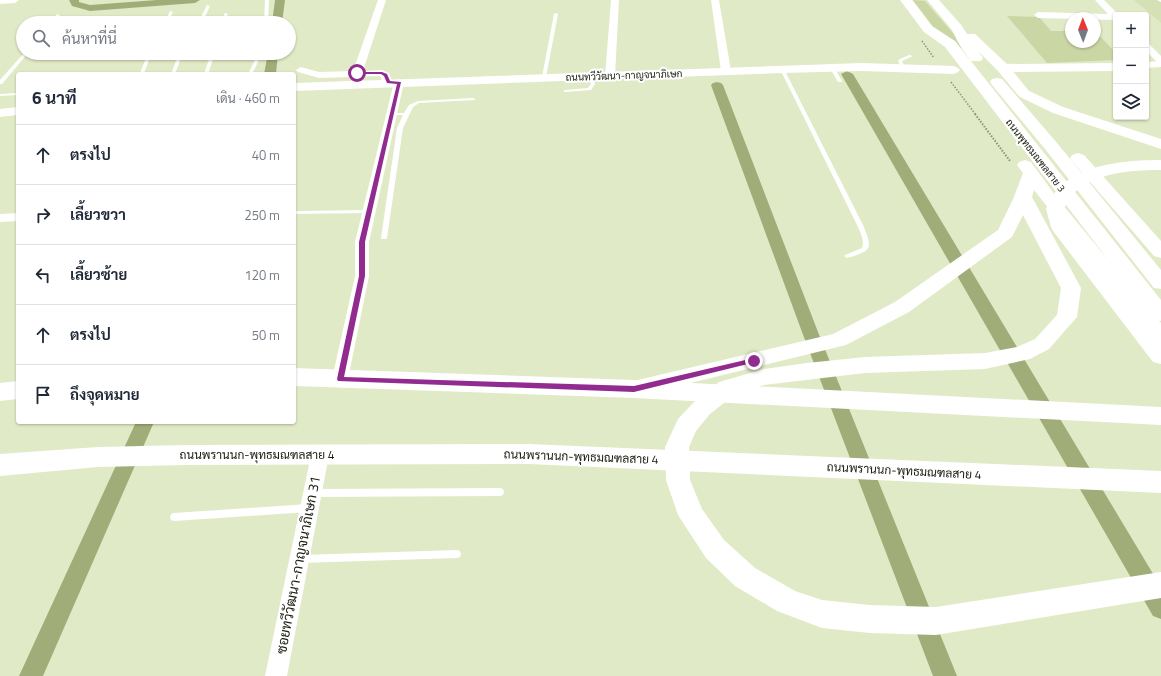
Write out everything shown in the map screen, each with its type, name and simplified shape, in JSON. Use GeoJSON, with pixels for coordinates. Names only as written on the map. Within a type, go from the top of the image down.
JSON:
{"type":"FeatureCollection","features":[{"type":"Feature","properties":{"kind":"main road","name":"ถนนพุทธมณฑลสาย 3"},"geometry":{"type":"LineString","coordinates":[[906,0],[928,29],[950,44],[1161,314]]}},
{"type":"Feature","properties":{"kind":"main road","name":"ถนนพุทธมณฑลสาย 3"},"geometry":{"type":"LineString","coordinates":[[933,0],[958,28],[965,44],[1051,146],[1161,283]]}},
{"type":"Feature","properties":{"kind":"main road"},"geometry":{"type":"LineString","coordinates":[[958,28],[976,41],[1003,68],[1084,165],[1161,252]]}},
{"type":"Feature","properties":{"kind":"main road"},"geometry":{"type":"LineString","coordinates":[[928,29],[933,45],[952,75],[1031,173],[1052,203],[1161,337]]}},
{"type":"Feature","properties":{"kind":"main road"},"geometry":{"type":"LineString","coordinates":[[1025,94],[1058,110],[1161,144]]}},
{"type":"Feature","properties":{"kind":"main road"},"geometry":{"type":"LineString","coordinates":[[1161,165],[1124,167],[1107,170],[1082,179],[1065,191],[1055,209],[1060,227],[1161,356]]}},
{"type":"Feature","properties":{"kind":"main road"},"geometry":{"type":"LineString","coordinates":[[634,389],[839,340],[902,307],[1006,233],[1023,197],[1031,173]]}},
{"type":"Feature","properties":{"kind":"main road"},"geometry":{"type":"LineString","coordinates":[[1023,197],[1072,288],[1067,317],[1042,344],[1022,354],[985,361],[865,365],[807,371],[764,378],[727,388],[702,408],[686,426],[678,447],[678,480],[691,515],[715,549],[745,577],[787,602],[822,614],[870,619],[936,621],[1161,586]]}},
{"type":"Feature","properties":{"kind":"main road"},"geometry":{"type":"LineString","coordinates":[[296,378],[634,389],[1161,416]]}},
{"type":"Feature","properties":{"kind":"main road"},"geometry":{"type":"LineString","coordinates":[[0,392],[16,390]]}},
{"type":"Feature","properties":{"kind":"main road","name":"ถนนพรานนก-พุทธมณฑลสาย 4"},"geometry":{"type":"LineString","coordinates":[[0,466],[98,457],[186,455],[529,454],[1161,482]]}},
{"type":"Feature","properties":{"kind":"street"},"geometry":{"type":"LineString","coordinates":[[0,1],[15,0]]}},
{"type":"Feature","properties":{"kind":"street"},"geometry":{"type":"LineString","coordinates":[[357,73],[382,0]]}},
{"type":"Feature","properties":{"kind":"street"},"geometry":{"type":"LineString","coordinates":[[610,76],[615,0]]}},
{"type":"Feature","properties":{"kind":"street"},"geometry":{"type":"LineString","coordinates":[[715,0],[726,71]]}},
{"type":"Feature","properties":{"kind":"street"},"geometry":{"type":"LineString","coordinates":[[1099,0],[1113,14]]}},
{"type":"Feature","properties":{"kind":"street"},"geometry":{"type":"LineString","coordinates":[[1038,15],[1113,17]]}},
{"type":"Feature","properties":{"kind":"street"},"geometry":{"type":"LineString","coordinates":[[1148,48],[1161,60]]}},
{"type":"Feature","properties":{"kind":"street"},"geometry":{"type":"LineString","coordinates":[[1149,65],[1161,64]]}},
{"type":"Feature","properties":{"kind":"street"},"geometry":{"type":"LineString","coordinates":[[1003,68],[1113,66]]}},
{"type":"Feature","properties":{"kind":"street","name":"ถนนทวีวัฒนา-กาญจนาภิเษก"},"geometry":{"type":"LineString","coordinates":[[296,87],[394,82],[832,68],[903,69],[952,75]]}},
{"type":"Feature","properties":{"kind":"street"},"geometry":{"type":"LineString","coordinates":[[301,70],[319,75],[382,73],[394,82],[392,114],[362,242],[362,276],[340,379]]}},
{"type":"Feature","properties":{"kind":"street"},"geometry":{"type":"LineString","coordinates":[[0,113],[16,111]]}},
{"type":"Feature","properties":{"kind":"street"},"geometry":{"type":"LineString","coordinates":[[0,218],[16,217]]}},
{"type":"Feature","properties":{"kind":"street","name":"ซอยทวีวัฒนา-กาญจนาภิเษก 31"},"geometry":{"type":"LineString","coordinates":[[276,676],[320,455]]}},
{"type":"Feature","properties":{"kind":"lane"},"geometry":{"type":"LineString","coordinates":[[266,16],[267,0]]}},
{"type":"Feature","properties":{"kind":"lane"},"geometry":{"type":"LineString","coordinates":[[203,16],[208,6]]}},
{"type":"Feature","properties":{"kind":"lane"},"geometry":{"type":"LineString","coordinates":[[169,16],[171,12]]}},
{"type":"Feature","properties":{"kind":"lane"},"geometry":{"type":"LineString","coordinates":[[544,77],[556,14]]}},
{"type":"Feature","properties":{"kind":"lane"},"geometry":{"type":"LineString","coordinates":[[903,69],[900,60],[911,56]]}},
{"type":"Feature","properties":{"kind":"lane"},"geometry":{"type":"LineString","coordinates":[[0,83],[20,60]]}},
{"type":"Feature","properties":{"kind":"lane"},"geometry":{"type":"LineString","coordinates":[[142,72],[147,60]]}},
{"type":"Feature","properties":{"kind":"lane"},"geometry":{"type":"LineString","coordinates":[[174,72],[178,60]]}},
{"type":"Feature","properties":{"kind":"lane"},"geometry":{"type":"LineString","coordinates":[[207,72],[211,60]]}},
{"type":"Feature","properties":{"kind":"lane"},"geometry":{"type":"LineString","coordinates":[[251,72],[256,60]]}},
{"type":"Feature","properties":{"kind":"lane"},"geometry":{"type":"LineString","coordinates":[[832,68],[840,81]]}},
{"type":"Feature","properties":{"kind":"lane"},"geometry":{"type":"LineString","coordinates":[[782,69],[850,205],[867,243],[867,248],[864,251],[847,256]]}},
{"type":"Feature","properties":{"kind":"lane"},"geometry":{"type":"LineString","coordinates":[[565,92],[589,89],[593,84],[591,76]]}},
{"type":"Feature","properties":{"kind":"lane"},"geometry":{"type":"LineString","coordinates":[[0,95],[16,94]]}},
{"type":"Feature","properties":{"kind":"lane"},"geometry":{"type":"LineString","coordinates":[[384,238],[400,128],[406,114],[412,106],[418,102],[473,99]]}},
{"type":"Feature","properties":{"kind":"lane"},"geometry":{"type":"LineString","coordinates":[[392,114],[406,114]]}},
{"type":"Feature","properties":{"kind":"lane"},"geometry":{"type":"LineString","coordinates":[[296,213],[368,212]]}},
{"type":"Feature","properties":{"kind":"lane"},"geometry":{"type":"LineString","coordinates":[[174,516],[311,501],[500,492]]}},
{"type":"Feature","properties":{"kind":"lane"},"geometry":{"type":"LineString","coordinates":[[300,559],[456,554]]}},
{"type":"Feature","properties":{"kind":"path"},"geometry":{"type":"LineString","coordinates":[[952,75],[1011,162]]}},
{"type":"Feature","properties":{"kind":"shaded area"},"geometry":{"type":"Polygon","coordinates":[[[913,0],[925,1],[959,40],[961,49],[937,32],[913,0]]]}},
{"type":"Feature","properties":{"kind":"shaded area"},"geometry":{"type":"Polygon","coordinates":[[[1134,0],[1161,0],[1161,23],[1134,0]]]}},
{"type":"Feature","properties":{"kind":"shaded area"},"geometry":{"type":"Polygon","coordinates":[[[1007,16],[1039,17],[1051,31],[1065,31],[1065,48],[1101,48],[1101,37],[1113,50],[1113,60],[1047,63],[1007,16]]]}},
{"type":"Feature","properties":{"kind":"waterway"},"geometry":{"type":"LineString","coordinates":[[74,0],[75,4],[90,8],[195,0]]}},
{"type":"Feature","properties":{"kind":"waterway"},"geometry":{"type":"LineString","coordinates":[[278,16],[280,0]]}},
{"type":"Feature","properties":{"kind":"waterway"},"geometry":{"type":"LineString","coordinates":[[270,72],[272,60]]}},
{"type":"Feature","properties":{"kind":"waterway"},"geometry":{"type":"LineString","coordinates":[[847,74],[1161,608]]}},
{"type":"Feature","properties":{"kind":"waterway"},"geometry":{"type":"LineString","coordinates":[[717,85],[810,332],[945,676]]}},
{"type":"Feature","properties":{"kind":"waterway"},"geometry":{"type":"LineString","coordinates":[[31,676],[144,424]]}},
{"type":"Feature","properties":{"kind":"route"},"geometry":{"type":"LineString","coordinates":[[357,73],[382,73],[386,75],[388,82],[399,82],[362,242],[362,276],[340,379],[634,389],[754,361]]}}]}
